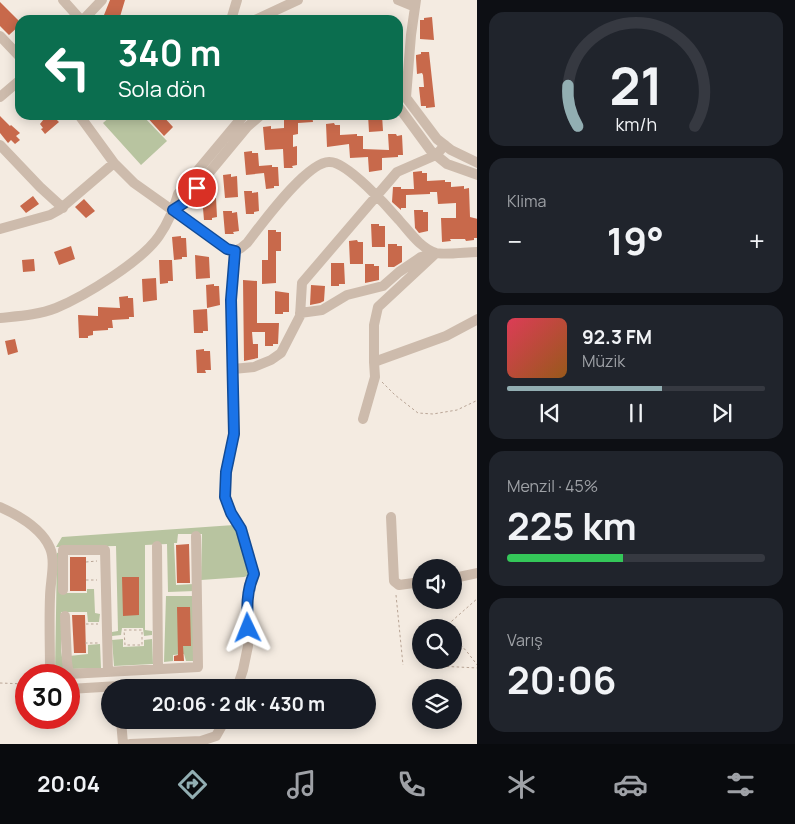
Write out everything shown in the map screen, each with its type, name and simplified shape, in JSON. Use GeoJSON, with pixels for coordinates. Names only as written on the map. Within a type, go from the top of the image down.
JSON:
{"type":"FeatureCollection","features":[{"type":"Feature","properties":{"kind":"street"},"geometry":{"type":"LineString","coordinates":[[63,0],[77,15]]}},
{"type":"Feature","properties":{"kind":"street"},"geometry":{"type":"LineString","coordinates":[[87,15],[102,0]]}},
{"type":"Feature","properties":{"kind":"street"},"geometry":{"type":"LineString","coordinates":[[232,15],[237,0]]}},
{"type":"Feature","properties":{"kind":"street"},"geometry":{"type":"LineString","coordinates":[[266,15],[298,0]]}},
{"type":"Feature","properties":{"kind":"street"},"geometry":{"type":"LineString","coordinates":[[398,0],[416,3],[411,35],[406,97]]}},
{"type":"Feature","properties":{"kind":"street"},"geometry":{"type":"LineString","coordinates":[[0,36],[15,52]]}},
{"type":"Feature","properties":{"kind":"street"},"geometry":{"type":"LineString","coordinates":[[0,97],[15,84]]}},
{"type":"Feature","properties":{"kind":"street"},"geometry":{"type":"LineString","coordinates":[[403,94],[437,139],[477,162]]}},
{"type":"Feature","properties":{"kind":"street"},"geometry":{"type":"LineString","coordinates":[[403,113],[431,151],[447,164],[477,175]]}},
{"type":"Feature","properties":{"kind":"street"},"geometry":{"type":"LineString","coordinates":[[83,120],[114,163],[134,183],[227,249],[235,251],[247,243],[293,186],[317,165],[329,161],[339,164],[377,195],[419,242],[436,253]]}},
{"type":"Feature","properties":{"kind":"street"},"geometry":{"type":"LineString","coordinates":[[232,120],[233,128]]}},
{"type":"Feature","properties":{"kind":"street"},"geometry":{"type":"LineString","coordinates":[[0,318],[32,315],[56,308],[91,290],[138,258],[159,237],[173,210],[178,194],[240,120]]}},
{"type":"Feature","properties":{"kind":"street"},"geometry":{"type":"LineString","coordinates":[[173,210],[184,203],[247,127],[255,120]]}},
{"type":"Feature","properties":{"kind":"street"},"geometry":{"type":"LineString","coordinates":[[0,145],[63,208]]}},
{"type":"Feature","properties":{"kind":"street"},"geometry":{"type":"LineString","coordinates":[[233,369],[254,367],[272,360],[281,352],[300,316],[302,283],[397,172],[436,155],[445,145]]}},
{"type":"Feature","properties":{"kind":"street"},"geometry":{"type":"LineString","coordinates":[[0,229],[50,216],[63,208],[114,163]]}},
{"type":"Feature","properties":{"kind":"street"},"geometry":{"type":"LineString","coordinates":[[235,251],[231,300],[234,434],[226,472],[225,497],[231,513],[241,529],[254,574],[249,585],[247,603],[248,646],[240,679]]}},
{"type":"Feature","properties":{"kind":"street"},"geometry":{"type":"LineString","coordinates":[[300,313],[322,310],[347,295],[383,286],[421,257],[436,253],[477,252]]}},
{"type":"Feature","properties":{"kind":"street"},"geometry":{"type":"LineString","coordinates":[[363,419],[375,380],[374,325],[378,307],[436,253]]}},
{"type":"Feature","properties":{"kind":"street"},"geometry":{"type":"LineString","coordinates":[[374,362],[446,336],[477,320]]}},
{"type":"Feature","properties":{"kind":"street"},"geometry":{"type":"LineString","coordinates":[[0,507],[15,514],[33,527],[45,539],[52,556],[50,664]]}},
{"type":"Feature","properties":{"kind":"street"},"geometry":{"type":"LineString","coordinates":[[391,517],[394,581],[399,585],[412,583]]}},
{"type":"Feature","properties":{"kind":"street"},"geometry":{"type":"LineString","coordinates":[[65,616],[66,662],[69,674],[198,667],[196,536]]}},
{"type":"Feature","properties":{"kind":"street"},"geometry":{"type":"LineString","coordinates":[[156,546],[158,669]]}},
{"type":"Feature","properties":{"kind":"street"},"geometry":{"type":"LineString","coordinates":[[63,590],[63,550],[105,550],[107,642],[116,679]]}},
{"type":"Feature","properties":{"kind":"street"},"geometry":{"type":"LineString","coordinates":[[462,576],[477,572]]}},
{"type":"Feature","properties":{"kind":"street"},"geometry":{"type":"LineString","coordinates":[[80,689],[101,688]]}},
{"type":"Feature","properties":{"kind":"street"},"geometry":{"type":"LineString","coordinates":[[122,729],[123,744]]}},
{"type":"Feature","properties":{"kind":"street"},"geometry":{"type":"LineString","coordinates":[[130,744],[201,741],[216,736],[220,729]]}},
{"type":"Feature","properties":{"kind":"path"},"geometry":{"type":"LineString","coordinates":[[375,380],[385,383],[395,395],[418,412],[433,414],[457,410],[477,400]]}},
{"type":"Feature","properties":{"kind":"path"},"geometry":{"type":"LineString","coordinates":[[86,580],[106,580]]}},
{"type":"Feature","properties":{"kind":"path"},"geometry":{"type":"LineString","coordinates":[[399,585],[396,594],[403,665]]}},
{"type":"Feature","properties":{"kind":"path"},"geometry":{"type":"LineString","coordinates":[[454,619],[477,599]]}},
{"type":"Feature","properties":{"kind":"path"},"geometry":{"type":"LineString","coordinates":[[86,624],[106,623]]}},
{"type":"Feature","properties":{"kind":"path"},"geometry":{"type":"LineString","coordinates":[[124,630],[142,630],[142,645],[124,645],[124,630]]}},
{"type":"Feature","properties":{"kind":"path"},"geometry":{"type":"LineString","coordinates":[[85,643],[107,642]]}},
{"type":"Feature","properties":{"kind":"path"},"geometry":{"type":"LineString","coordinates":[[462,646],[477,666]]}},
{"type":"Feature","properties":{"kind":"path"},"geometry":{"type":"LineString","coordinates":[[462,667],[477,667]]}},
{"type":"Feature","properties":{"kind":"path"},"geometry":{"type":"LineString","coordinates":[[0,683],[15,684]]}},
{"type":"Feature","properties":{"kind":"green space"},"geometry":{"type":"Polygon","coordinates":[[[106,120],[147,120],[167,141],[141,165],[103,123],[106,120]]]}},
{"type":"Feature","properties":{"kind":"green space"},"geometry":{"type":"Polygon","coordinates":[[[234,525],[250,575],[244,577],[201,580],[202,534],[178,534],[177,543],[174,543],[176,585],[194,584],[195,591],[168,592],[167,544],[145,545],[145,630],[152,631],[152,635],[144,636],[143,628],[122,628],[121,635],[112,636],[112,632],[118,631],[116,546],[56,547],[62,537],[234,525]]]}},
{"type":"Feature","properties":{"kind":"green space"},"geometry":{"type":"Polygon","coordinates":[[[60,552],[60,593],[87,593],[87,589],[94,589],[95,613],[100,614],[99,622],[88,622],[87,612],[61,612],[61,651],[63,664],[55,664],[57,553],[60,552]]]}},
{"type":"Feature","properties":{"kind":"green space"},"geometry":{"type":"Polygon","coordinates":[[[166,596],[195,596],[196,661],[186,661],[184,654],[173,655],[173,661],[164,662],[166,596]]]}},
{"type":"Feature","properties":{"kind":"green space"},"geometry":{"type":"Polygon","coordinates":[[[123,639],[123,647],[144,646],[144,640],[152,639],[153,664],[114,666],[112,640],[123,639]]]}},
{"type":"Feature","properties":{"kind":"green space"},"geometry":{"type":"Polygon","coordinates":[[[100,644],[101,668],[80,669],[80,664],[70,664],[69,656],[88,654],[88,645],[100,644]]]}},
{"type":"Feature","properties":{"kind":"building"},"geometry":{"type":"Polygon","coordinates":[[[110,0],[125,0],[120,15],[104,15],[110,0]]]}},
{"type":"Feature","properties":{"kind":"building"},"geometry":{"type":"Polygon","coordinates":[[[0,2],[15,17],[15,30],[9,35],[0,26],[0,2]]]}},
{"type":"Feature","properties":{"kind":"building"},"geometry":{"type":"Polygon","coordinates":[[[432,17],[434,40],[420,39],[420,20],[432,17]]]}},
{"type":"Feature","properties":{"kind":"building"},"geometry":{"type":"Polygon","coordinates":[[[421,52],[429,52],[435,107],[426,108],[426,106],[421,106],[419,87],[424,87],[423,75],[422,73],[417,74],[416,55],[421,54],[421,52]]]}},
{"type":"Feature","properties":{"kind":"building"},"geometry":{"type":"Polygon","coordinates":[[[0,116],[20,133],[16,136],[20,140],[15,144],[11,140],[8,143],[0,133],[0,116]]]}},
{"type":"Feature","properties":{"kind":"building"},"geometry":{"type":"Polygon","coordinates":[[[43,120],[57,120],[59,122],[45,134],[40,124],[43,120]]]}},
{"type":"Feature","properties":{"kind":"building"},"geometry":{"type":"Polygon","coordinates":[[[150,120],[167,120],[173,127],[164,136],[150,120]]]}},
{"type":"Feature","properties":{"kind":"building"},"geometry":{"type":"Polygon","coordinates":[[[284,120],[313,120],[313,122],[298,123],[298,134],[293,135],[293,147],[297,146],[297,165],[292,166],[293,168],[284,168],[283,149],[265,150],[263,127],[271,126],[271,129],[284,128],[284,120]]]}},
{"type":"Feature","properties":{"kind":"building"},"geometry":{"type":"Polygon","coordinates":[[[368,120],[382,120],[383,131],[369,132],[368,120]]]}},
{"type":"Feature","properties":{"kind":"building"},"geometry":{"type":"Polygon","coordinates":[[[334,123],[335,125],[340,125],[340,135],[357,134],[357,136],[363,136],[363,149],[389,150],[388,134],[402,135],[403,155],[382,158],[382,170],[369,172],[368,157],[350,158],[349,144],[327,147],[326,124],[334,123]]]}},
{"type":"Feature","properties":{"kind":"building"},"geometry":{"type":"Polygon","coordinates":[[[252,151],[252,153],[258,153],[259,166],[272,165],[272,167],[278,167],[279,186],[266,189],[264,173],[246,175],[244,152],[252,151]]]}},
{"type":"Feature","properties":{"kind":"building"},"geometry":{"type":"Polygon","coordinates":[[[422,171],[422,173],[427,173],[427,181],[445,180],[445,182],[451,182],[451,187],[464,186],[464,189],[469,188],[470,217],[477,219],[477,238],[466,241],[465,239],[450,239],[451,241],[442,242],[441,218],[456,218],[456,203],[438,204],[437,192],[406,195],[406,208],[401,208],[401,210],[392,202],[393,187],[414,189],[413,172],[422,171]]]}},
{"type":"Feature","properties":{"kind":"building"},"geometry":{"type":"Polygon","coordinates":[[[231,174],[231,177],[237,176],[238,197],[225,198],[223,175],[231,174]]]}},
{"type":"Feature","properties":{"kind":"building"},"geometry":{"type":"Polygon","coordinates":[[[244,191],[258,192],[259,211],[254,212],[254,214],[246,214],[244,191]]]}},
{"type":"Feature","properties":{"kind":"building"},"geometry":{"type":"Polygon","coordinates":[[[33,196],[39,204],[26,213],[20,206],[33,196]]]}},
{"type":"Feature","properties":{"kind":"building"},"geometry":{"type":"Polygon","coordinates":[[[202,197],[216,198],[217,217],[212,218],[212,220],[204,220],[202,197]]]}},
{"type":"Feature","properties":{"kind":"building"},"geometry":{"type":"Polygon","coordinates":[[[84,199],[95,211],[86,218],[75,207],[84,199]]]}},
{"type":"Feature","properties":{"kind":"building"},"geometry":{"type":"Polygon","coordinates":[[[414,210],[428,212],[428,231],[419,233],[415,228],[414,210]]]}},
{"type":"Feature","properties":{"kind":"building"},"geometry":{"type":"Polygon","coordinates":[[[223,211],[237,212],[239,231],[233,232],[234,234],[225,234],[223,211]]]}},
{"type":"Feature","properties":{"kind":"building"},"geometry":{"type":"Polygon","coordinates":[[[371,224],[385,226],[385,247],[372,247],[371,224]]]}},
{"type":"Feature","properties":{"kind":"building"},"geometry":{"type":"Polygon","coordinates":[[[268,230],[281,232],[281,251],[276,251],[276,283],[262,284],[262,260],[268,260],[268,230]]]}},
{"type":"Feature","properties":{"kind":"building"},"geometry":{"type":"Polygon","coordinates":[[[181,236],[181,238],[186,238],[187,257],[174,260],[172,237],[181,236]]]}},
{"type":"Feature","properties":{"kind":"building"},"geometry":{"type":"Polygon","coordinates":[[[357,240],[358,242],[363,242],[363,264],[350,264],[349,241],[357,240]]]}},
{"type":"Feature","properties":{"kind":"building"},"geometry":{"type":"Polygon","coordinates":[[[388,244],[402,246],[402,262],[394,267],[388,267],[388,244]]]}},
{"type":"Feature","properties":{"kind":"building"},"geometry":{"type":"Polygon","coordinates":[[[71,246],[75,259],[59,265],[54,252],[71,246]]]}},
{"type":"Feature","properties":{"kind":"building"},"geometry":{"type":"Polygon","coordinates":[[[195,255],[209,257],[210,278],[196,279],[195,255]]]}},
{"type":"Feature","properties":{"kind":"building"},"geometry":{"type":"Polygon","coordinates":[[[34,259],[35,271],[23,272],[22,260],[34,259]]]}},
{"type":"Feature","properties":{"kind":"building"},"geometry":{"type":"Polygon","coordinates":[[[159,260],[172,260],[173,281],[160,284],[159,260]]]}},
{"type":"Feature","properties":{"kind":"building"},"geometry":{"type":"Polygon","coordinates":[[[331,263],[344,263],[345,284],[331,286],[331,263]]]}},
{"type":"Feature","properties":{"kind":"building"},"geometry":{"type":"Polygon","coordinates":[[[365,264],[379,266],[379,280],[365,283],[365,264]]]}},
{"type":"Feature","properties":{"kind":"building"},"geometry":{"type":"Polygon","coordinates":[[[156,278],[157,300],[143,302],[142,279],[156,278]]]}},
{"type":"Feature","properties":{"kind":"building"},"geometry":{"type":"Polygon","coordinates":[[[243,280],[257,281],[257,323],[279,323],[278,344],[273,344],[273,346],[265,346],[265,332],[252,332],[253,344],[258,344],[258,358],[244,361],[243,280]]]}},
{"type":"Feature","properties":{"kind":"building"},"geometry":{"type":"Polygon","coordinates":[[[214,284],[214,286],[219,286],[220,305],[207,308],[206,285],[214,284]]]}},
{"type":"Feature","properties":{"kind":"building"},"geometry":{"type":"Polygon","coordinates":[[[311,285],[325,286],[324,301],[310,305],[311,285]]]}},
{"type":"Feature","properties":{"kind":"building"},"geometry":{"type":"Polygon","coordinates":[[[275,291],[289,293],[289,312],[275,314],[275,291]]]}},
{"type":"Feature","properties":{"kind":"building"},"geometry":{"type":"Polygon","coordinates":[[[128,296],[128,298],[133,298],[134,317],[112,320],[113,328],[93,331],[93,335],[88,336],[88,338],[79,338],[78,315],[98,316],[98,307],[120,308],[119,297],[128,296]]]}},
{"type":"Feature","properties":{"kind":"building"},"geometry":{"type":"Polygon","coordinates":[[[207,309],[208,331],[194,333],[193,310],[207,309]]]}},
{"type":"Feature","properties":{"kind":"building"},"geometry":{"type":"Polygon","coordinates":[[[15,339],[18,352],[8,355],[5,341],[15,339]]]}},
{"type":"Feature","properties":{"kind":"building"},"geometry":{"type":"Polygon","coordinates":[[[204,349],[204,351],[210,351],[211,370],[205,370],[206,373],[197,373],[196,350],[204,349]]]}},
{"type":"Feature","properties":{"kind":"building"},"geometry":{"type":"Polygon","coordinates":[[[189,544],[190,583],[177,583],[176,545],[189,544]]]}},
{"type":"Feature","properties":{"kind":"building"},"geometry":{"type":"Polygon","coordinates":[[[70,557],[86,557],[86,591],[70,591],[70,557]]]}},
{"type":"Feature","properties":{"kind":"building"},"geometry":{"type":"Polygon","coordinates":[[[122,577],[139,577],[139,615],[123,616],[122,577]]]}},
{"type":"Feature","properties":{"kind":"building"},"geometry":{"type":"Polygon","coordinates":[[[177,607],[190,607],[191,646],[183,646],[184,661],[174,661],[174,656],[178,655],[177,607]]]}},
{"type":"Feature","properties":{"kind":"building"},"geometry":{"type":"Polygon","coordinates":[[[72,615],[85,615],[86,653],[74,653],[72,615]]]}},
{"type":"Feature","properties":{"kind":"route"},"geometry":{"type":"LineString","coordinates":[[197,188],[184,203],[173,210],[227,249],[235,251],[231,300],[234,434],[226,472],[225,497],[231,513],[241,529],[254,574],[249,585],[247,603],[248,628]]}}]}
